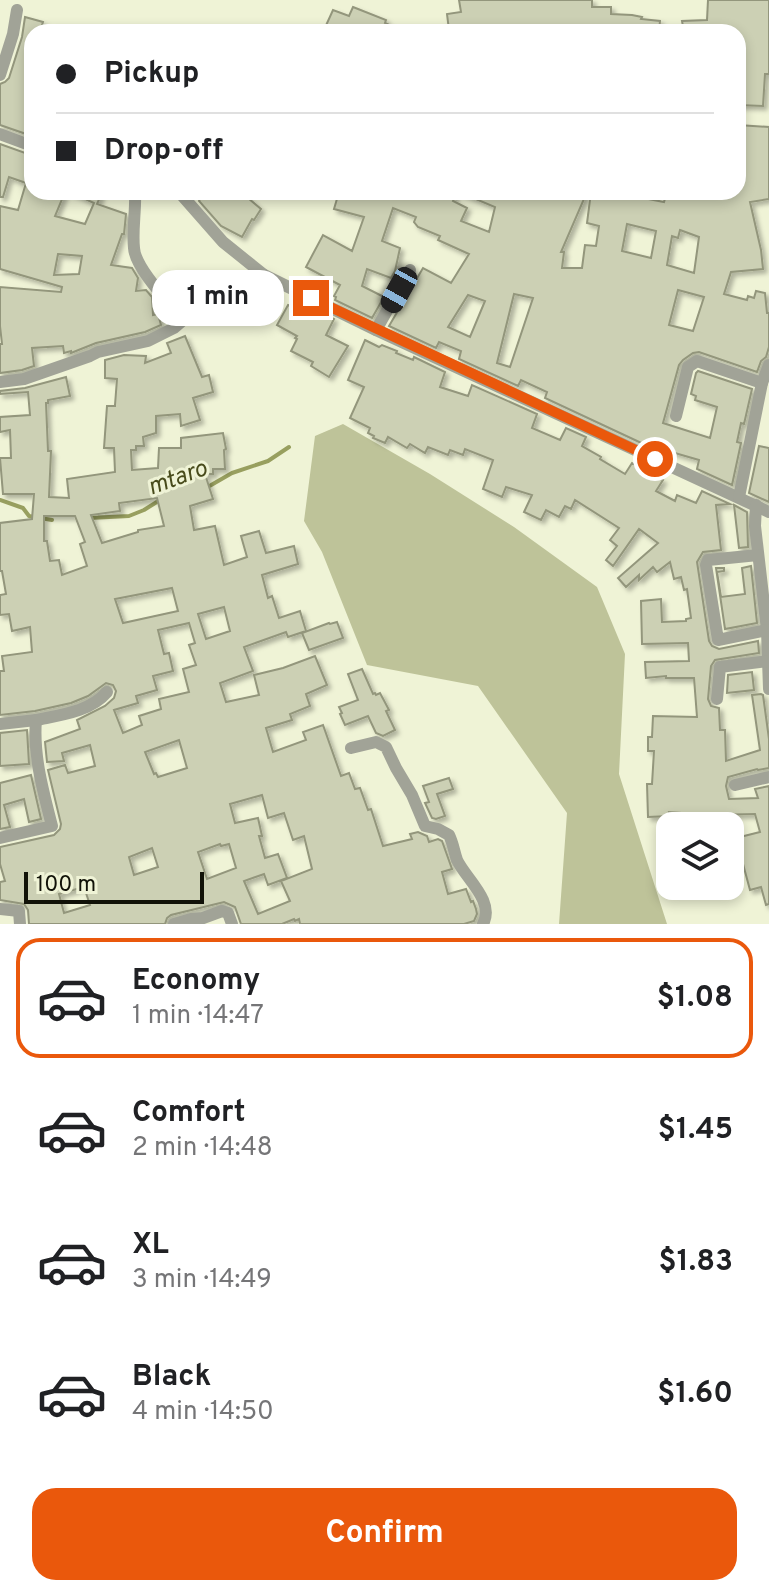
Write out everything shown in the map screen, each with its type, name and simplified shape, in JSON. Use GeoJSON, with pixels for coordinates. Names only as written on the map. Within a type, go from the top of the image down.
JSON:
{"type":"FeatureCollection","features":[{"type":"Feature","properties":{"kind":"street"},"geometry":{"type":"LineString","coordinates":[[0,75],[17,10]]}},
{"type":"Feature","properties":{"kind":"street"},"geometry":{"type":"LineString","coordinates":[[0,134],[24,143]]}},
{"type":"Feature","properties":{"kind":"street"},"geometry":{"type":"LineString","coordinates":[[135,200],[134,249],[137,263],[183,320]]}},
{"type":"Feature","properties":{"kind":"street"},"geometry":{"type":"LineString","coordinates":[[186,200],[223,242],[264,275],[769,512]]}},
{"type":"Feature","properties":{"kind":"street"},"geometry":{"type":"LineString","coordinates":[[376,330],[410,270]]}},
{"type":"Feature","properties":{"kind":"street"},"geometry":{"type":"LineString","coordinates":[[0,382],[24,379],[98,352],[148,341],[174,328],[224,285],[264,275]]}},
{"type":"Feature","properties":{"kind":"street"},"geometry":{"type":"LineString","coordinates":[[676,416],[688,367],[697,361],[762,383]]}},
{"type":"Feature","properties":{"kind":"street"},"geometry":{"type":"LineString","coordinates":[[739,497],[762,383],[769,365]]}},
{"type":"Feature","properties":{"kind":"street"},"geometry":{"type":"LineString","coordinates":[[756,505],[755,526],[767,630],[769,689]]}},
{"type":"Feature","properties":{"kind":"street"},"geometry":{"type":"LineString","coordinates":[[717,699],[720,667],[718,640],[706,565],[708,560],[758,555]]}},
{"type":"Feature","properties":{"kind":"street"},"geometry":{"type":"LineString","coordinates":[[718,640],[767,630]]}},
{"type":"Feature","properties":{"kind":"street"},"geometry":{"type":"LineString","coordinates":[[720,667],[768,661]]}},
{"type":"Feature","properties":{"kind":"street"},"geometry":{"type":"LineString","coordinates":[[0,724],[69,713],[92,705],[107,692]]}},
{"type":"Feature","properties":{"kind":"street"},"geometry":{"type":"LineString","coordinates":[[0,838],[52,826],[34,737],[36,720]]}},
{"type":"Feature","properties":{"kind":"street"},"geometry":{"type":"LineString","coordinates":[[351,748],[376,742],[386,747],[425,826],[449,835],[458,863],[482,897],[486,918],[483,924]]}},
{"type":"Feature","properties":{"kind":"street"},"geometry":{"type":"LineString","coordinates":[[735,785],[769,777]]}},
{"type":"Feature","properties":{"kind":"street"},"geometry":{"type":"LineString","coordinates":[[0,909],[19,911],[20,924]]}},
{"type":"Feature","properties":{"kind":"street"},"geometry":{"type":"LineString","coordinates":[[174,924],[222,911],[228,913],[232,924]]}},
{"type":"Feature","properties":{"kind":"green space"},"geometry":{"type":"Polygon","coordinates":[[[343,424],[514,527],[597,587],[625,654],[619,774],[656,890],[656,900],[659,900],[667,924],[559,924],[567,813],[478,686],[367,665],[322,552],[304,521],[315,436],[343,424]]]}},
{"type":"Feature","properties":{"kind":"building"},"geometry":{"type":"Polygon","coordinates":[[[459,0],[592,0],[592,7],[611,7],[611,14],[660,21],[660,24],[448,24],[447,14],[461,12],[459,0]]]}},
{"type":"Feature","properties":{"kind":"building"},"geometry":{"type":"Polygon","coordinates":[[[708,0],[769,0],[769,74],[765,74],[763,106],[746,105],[746,24],[683,24],[682,21],[707,20],[708,0]]]}},
{"type":"Feature","properties":{"kind":"building"},"geometry":{"type":"Polygon","coordinates":[[[353,7],[386,20],[387,24],[327,24],[333,10],[349,16],[353,7]]]}},
{"type":"Feature","properties":{"kind":"building"},"geometry":{"type":"Polygon","coordinates":[[[25,17],[43,22],[24,24],[24,133],[0,125],[0,84],[9,78],[25,17]]]}},
{"type":"Feature","properties":{"kind":"building"},"geometry":{"type":"Polygon","coordinates":[[[746,126],[769,127],[769,199],[750,202],[763,269],[731,272],[724,294],[747,300],[748,296],[754,298],[756,291],[765,293],[769,313],[766,357],[757,372],[699,352],[693,353],[679,365],[663,423],[710,438],[717,407],[695,400],[696,396],[691,394],[698,371],[752,389],[737,442],[741,443],[732,485],[697,469],[699,460],[668,451],[667,455],[545,398],[547,392],[521,380],[518,386],[459,359],[461,351],[439,342],[436,348],[389,326],[423,268],[451,283],[469,254],[418,227],[414,222],[416,217],[393,208],[382,241],[400,248],[395,271],[391,278],[367,269],[362,286],[384,297],[372,318],[335,300],[340,285],[306,267],[323,235],[352,251],[364,217],[334,209],[337,200],[453,200],[467,208],[461,221],[489,232],[495,207],[478,200],[584,200],[561,252],[564,252],[562,268],[582,268],[585,245],[596,246],[599,226],[587,223],[590,200],[746,200],[746,126]],[[627,224],[622,251],[651,258],[656,231],[627,224]],[[680,230],[678,238],[672,236],[667,265],[694,273],[699,237],[680,230]],[[678,290],[669,325],[693,331],[704,297],[678,290]],[[514,294],[497,363],[510,367],[533,298],[514,294]],[[468,295],[448,327],[470,337],[485,301],[468,295]]]}},
{"type":"Feature","properties":{"kind":"building"},"geometry":{"type":"Polygon","coordinates":[[[0,144],[24,153],[24,182],[9,177],[3,197],[0,197],[0,144]]]}},
{"type":"Feature","properties":{"kind":"building"},"geometry":{"type":"Polygon","coordinates":[[[24,190],[24,200],[62,200],[55,216],[85,224],[94,203],[87,200],[99,200],[97,204],[126,214],[124,234],[111,265],[132,268],[138,278],[136,291],[146,290],[152,297],[153,315],[158,314],[161,325],[71,353],[64,353],[63,346],[32,348],[34,366],[0,373],[0,287],[61,292],[62,287],[0,269],[0,206],[18,210],[24,190]],[[58,254],[54,275],[79,274],[82,256],[58,254]]]}},
{"type":"Feature","properties":{"kind":"building"},"geometry":{"type":"Polygon","coordinates":[[[250,200],[261,209],[242,237],[221,226],[199,201],[250,200]]]}},
{"type":"Feature","properties":{"kind":"building"},"geometry":{"type":"Polygon","coordinates":[[[288,305],[308,315],[311,308],[334,319],[326,335],[348,346],[329,377],[311,366],[313,362],[291,351],[297,336],[277,325],[288,305]]]}},
{"type":"Feature","properties":{"kind":"building"},"geometry":{"type":"Polygon","coordinates":[[[185,336],[202,377],[209,375],[213,392],[193,398],[200,420],[181,426],[180,414],[156,416],[156,433],[143,437],[144,446],[131,450],[132,470],[158,468],[159,448],[181,448],[181,438],[223,433],[225,469],[213,469],[213,474],[205,474],[213,499],[190,506],[194,530],[215,526],[224,565],[247,557],[241,536],[259,531],[266,553],[294,546],[298,564],[262,575],[268,598],[272,596],[279,618],[300,611],[306,631],[288,637],[286,632],[244,647],[253,671],[220,683],[226,702],[259,695],[254,675],[315,656],[327,685],[306,694],[310,706],[290,714],[292,720],[266,728],[273,752],[306,740],[303,732],[323,725],[341,776],[349,773],[355,789],[360,788],[368,810],[371,809],[383,846],[412,839],[410,834],[418,832],[427,836],[429,842],[442,841],[452,869],[442,872],[448,894],[466,889],[476,909],[474,921],[464,924],[300,924],[299,919],[294,919],[282,924],[241,924],[235,907],[224,902],[171,915],[165,924],[29,924],[28,910],[24,904],[0,900],[0,882],[5,881],[0,864],[0,847],[54,835],[60,829],[48,770],[65,765],[68,773],[95,766],[90,745],[62,753],[64,761],[47,762],[45,742],[80,729],[77,720],[105,706],[114,698],[116,691],[113,685],[106,683],[71,703],[0,715],[0,671],[4,671],[2,656],[32,652],[30,627],[12,631],[9,614],[0,615],[0,595],[6,594],[0,571],[0,523],[32,519],[34,494],[3,494],[0,458],[11,458],[10,430],[0,432],[0,417],[30,415],[28,392],[0,394],[0,391],[66,377],[70,396],[46,403],[48,451],[51,451],[49,497],[69,498],[67,479],[115,472],[114,448],[104,448],[107,406],[115,406],[117,379],[105,378],[105,360],[124,355],[146,356],[145,363],[171,353],[167,343],[185,336]],[[157,498],[119,503],[120,511],[91,515],[102,543],[138,530],[164,526],[157,498]],[[44,516],[44,541],[47,541],[50,561],[59,560],[62,575],[87,566],[80,544],[85,542],[75,516],[44,516]],[[172,588],[115,599],[123,623],[178,611],[172,588]],[[224,607],[198,614],[206,639],[230,631],[224,607]],[[189,623],[158,630],[164,654],[169,653],[173,671],[153,676],[157,690],[136,696],[138,703],[114,710],[123,733],[142,725],[139,716],[161,709],[159,699],[189,692],[183,669],[196,665],[189,645],[195,643],[189,623]],[[179,740],[145,752],[158,777],[187,768],[179,740]],[[262,795],[230,804],[235,823],[258,818],[265,858],[278,854],[287,878],[268,885],[264,874],[244,881],[258,914],[290,901],[281,881],[312,869],[304,836],[293,840],[284,813],[268,818],[262,795]],[[229,844],[198,852],[207,879],[236,868],[229,844]],[[152,848],[129,857],[134,875],[158,867],[152,848]],[[84,887],[59,894],[64,913],[90,905],[84,887]]]}},
{"type":"Feature","properties":{"kind":"building"},"geometry":{"type":"Polygon","coordinates":[[[365,340],[379,347],[382,345],[445,372],[440,387],[468,396],[472,385],[537,414],[532,428],[560,440],[566,428],[586,437],[582,446],[625,474],[632,463],[643,472],[663,480],[656,491],[675,501],[677,495],[696,503],[702,491],[730,504],[716,505],[721,550],[703,552],[697,562],[709,641],[719,649],[758,641],[759,653],[715,660],[711,666],[708,699],[711,706],[719,708],[720,730],[725,730],[726,761],[760,750],[752,695],[763,695],[769,768],[728,777],[726,786],[729,799],[758,798],[755,789],[769,786],[769,904],[766,905],[761,887],[750,890],[744,868],[744,836],[760,832],[755,814],[656,812],[656,817],[648,817],[647,784],[652,784],[654,751],[648,751],[648,737],[652,737],[653,716],[697,717],[694,678],[646,678],[645,662],[689,661],[688,643],[642,644],[641,601],[661,599],[662,622],[691,618],[687,589],[684,590],[681,577],[674,579],[670,562],[657,572],[653,567],[626,587],[618,578],[658,543],[639,529],[613,566],[606,560],[617,546],[610,540],[619,528],[575,500],[571,509],[565,506],[559,517],[546,510],[541,520],[524,512],[532,495],[506,487],[502,497],[483,489],[493,460],[465,449],[463,455],[450,450],[448,455],[428,447],[425,453],[410,444],[407,448],[388,437],[385,443],[373,438],[368,433],[370,428],[350,418],[364,387],[348,380],[365,340]]]}},
{"type":"Feature","properties":{"kind":"building"},"geometry":{"type":"Polygon","coordinates":[[[759,446],[769,448],[769,502],[749,493],[759,446]]]}},
{"type":"Feature","properties":{"kind":"building"},"geometry":{"type":"Polygon","coordinates":[[[734,505],[747,512],[748,547],[739,548],[734,505]]]}},
{"type":"Feature","properties":{"kind":"building"},"geometry":{"type":"Polygon","coordinates":[[[751,566],[757,623],[725,629],[716,568],[724,568],[724,571],[717,572],[721,597],[745,594],[742,568],[751,566]]]}},
{"type":"Feature","properties":{"kind":"building"},"geometry":{"type":"Polygon","coordinates":[[[337,622],[343,638],[309,650],[302,633],[337,622]]]}},
{"type":"Feature","properties":{"kind":"building"},"geometry":{"type":"Polygon","coordinates":[[[362,669],[373,694],[380,693],[389,710],[386,711],[395,730],[383,736],[376,733],[368,716],[345,725],[340,714],[339,707],[358,700],[348,674],[362,669]]]}},
{"type":"Feature","properties":{"kind":"building"},"geometry":{"type":"Polygon","coordinates":[[[752,672],[754,690],[727,693],[728,675],[752,672]]]}},
{"type":"Feature","properties":{"kind":"building"},"geometry":{"type":"Polygon","coordinates":[[[27,730],[29,764],[0,766],[0,733],[27,730]]]}},
{"type":"Feature","properties":{"kind":"building"},"geometry":{"type":"Polygon","coordinates":[[[31,775],[41,819],[29,822],[24,799],[4,805],[10,827],[0,829],[0,783],[31,775]]]}},
{"type":"Feature","properties":{"kind":"building"},"geometry":{"type":"Polygon","coordinates":[[[449,778],[453,789],[437,794],[445,816],[432,818],[425,803],[429,802],[423,786],[449,778]]]}},
{"type":"Feature","properties":{"kind":"waterway","name":"mtaro"},"geometry":{"type":"LineString","coordinates":[[206,488],[232,473],[268,461],[289,447]]}},
{"type":"Feature","properties":{"kind":"waterway","name":"mtaro"},"geometry":{"type":"LineString","coordinates":[[0,500],[23,508],[29,516],[52,520]]}},
{"type":"Feature","properties":{"kind":"waterway","name":"mtaro"},"geometry":{"type":"LineString","coordinates":[[89,518],[129,516],[160,500]]}},
{"type":"Feature","properties":{"kind":"route"},"geometry":{"type":"LineString","coordinates":[[311,298],[655,459]]}}]}
